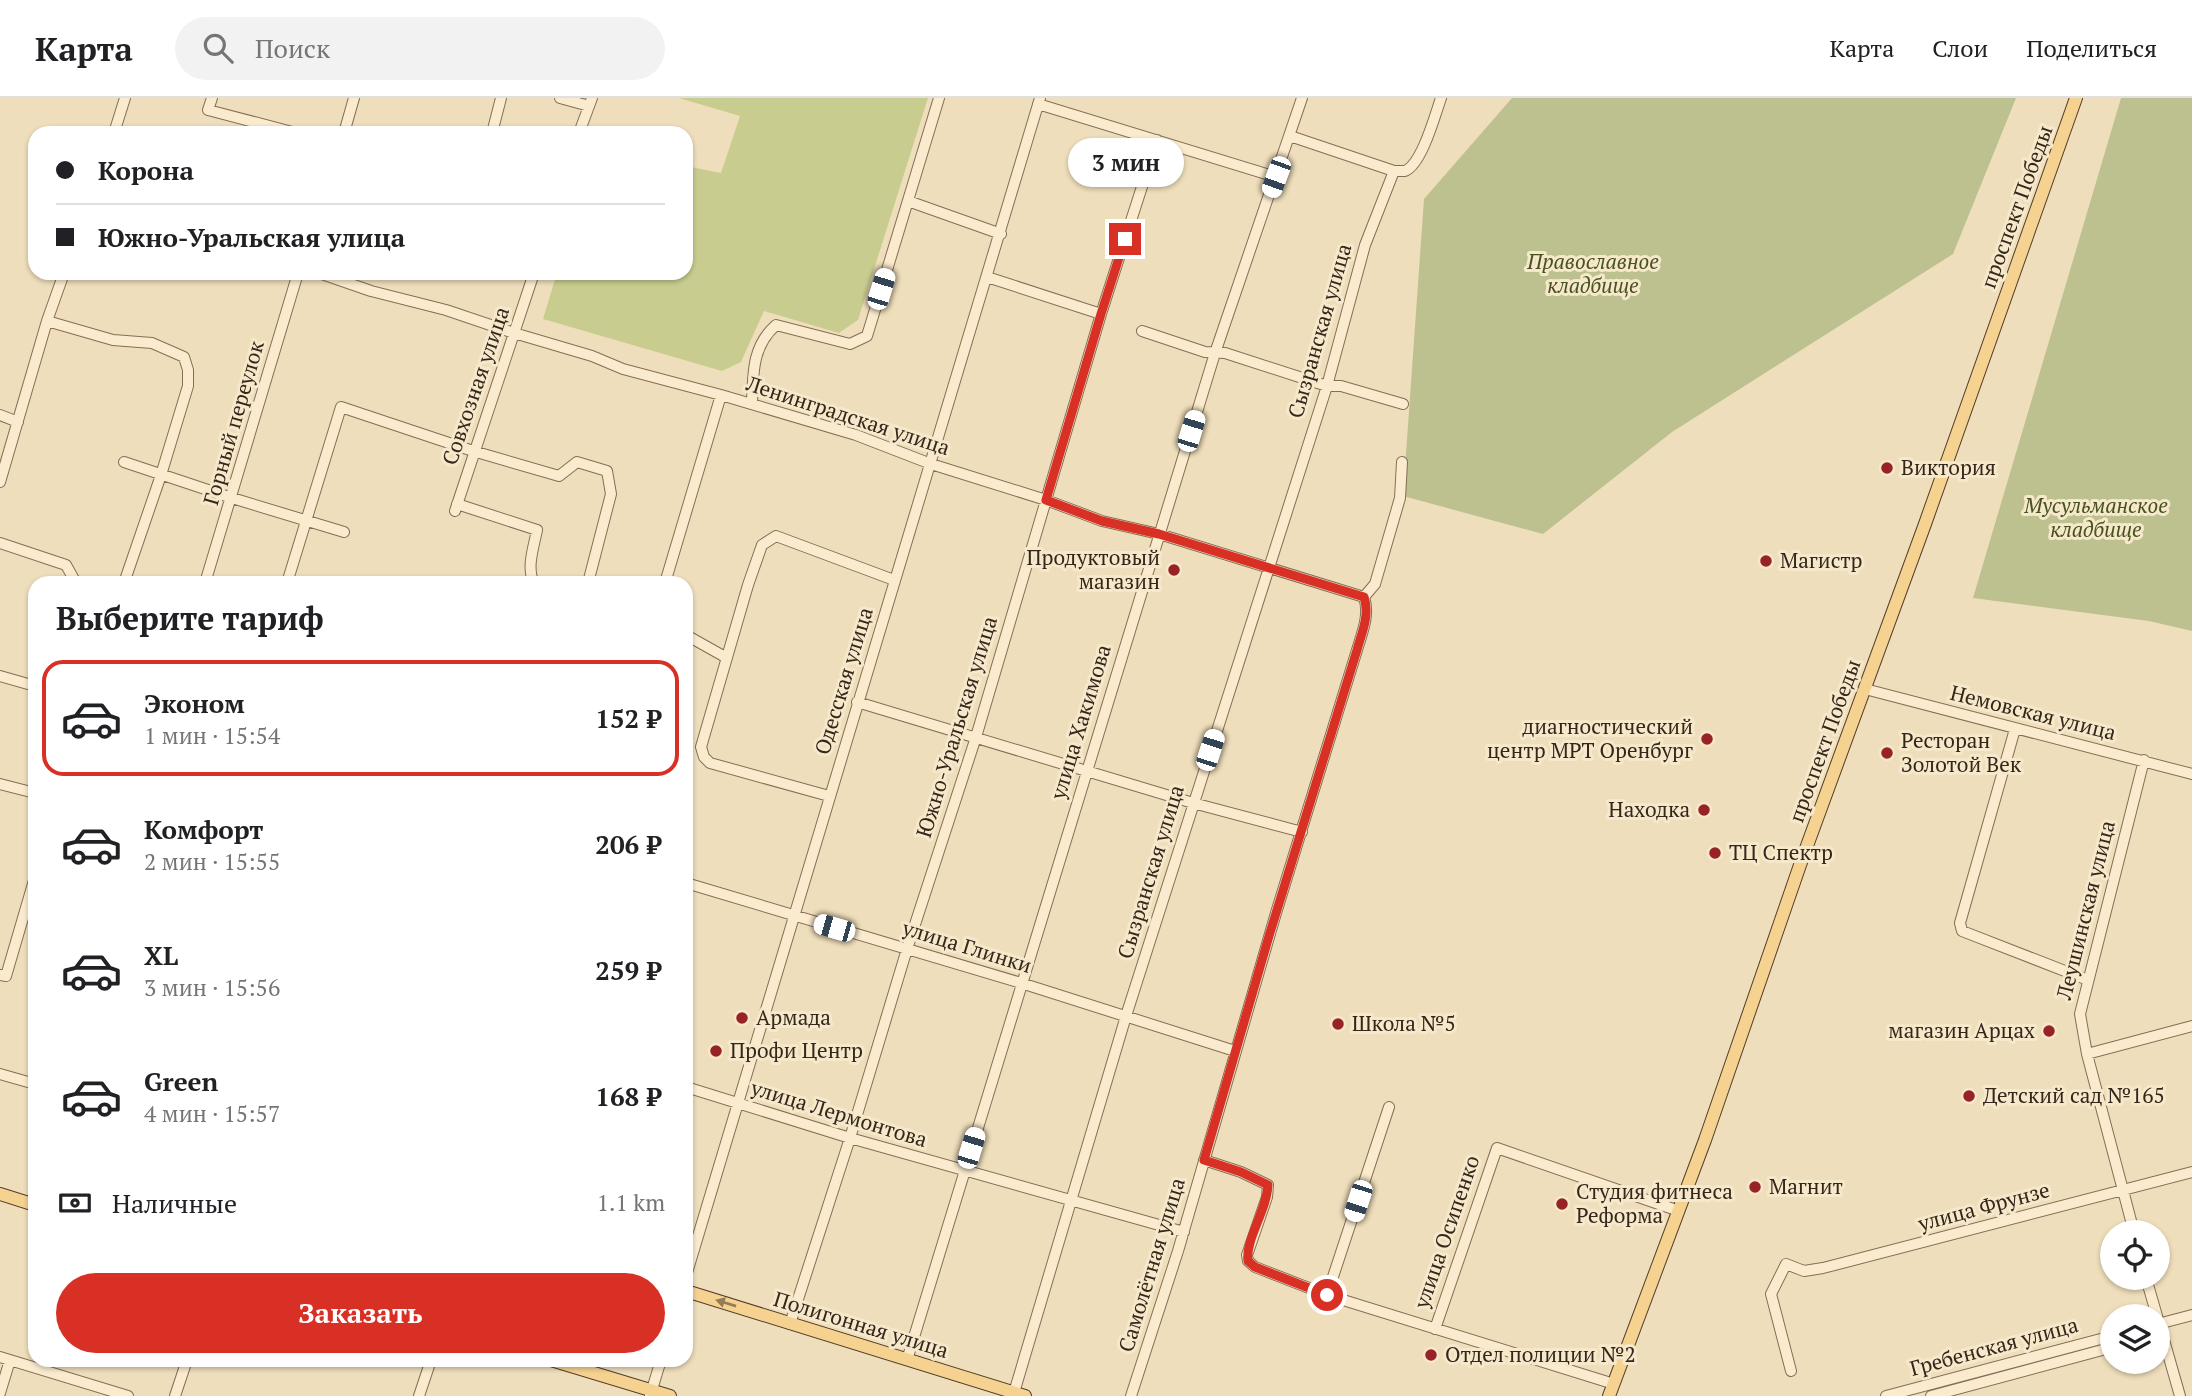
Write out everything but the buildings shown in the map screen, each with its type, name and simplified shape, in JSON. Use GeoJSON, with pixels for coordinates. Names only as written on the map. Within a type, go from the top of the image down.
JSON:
{"type":"FeatureCollection","features":[{"type":"Feature","properties":{"kind":"main road","name":"проспект Победы"},"geometry":{"type":"LineString","coordinates":[[1611,1390],[1679,1211],[2076,98]]}},
{"type":"Feature","properties":{"kind":"main road"},"geometry":{"type":"LineString","coordinates":[[0,1194],[28,1203]]}},
{"type":"Feature","properties":{"kind":"main road","name":"Полигонная улица"},"geometry":{"type":"LineString","coordinates":[[693,1293],[1017,1395]]}},
{"type":"Feature","properties":{"kind":"main road"},"geometry":{"type":"LineString","coordinates":[[572,1367],[651,1393],[670,1396]]}},
{"type":"Feature","properties":{"kind":"street"},"geometry":{"type":"LineString","coordinates":[[116,126],[125,98]]}},
{"type":"Feature","properties":{"kind":"street"},"geometry":{"type":"LineString","coordinates":[[212,98],[208,110],[269,126]]}},
{"type":"Feature","properties":{"kind":"street"},"geometry":{"type":"LineString","coordinates":[[346,126],[355,98]]}},
{"type":"Feature","properties":{"kind":"street"},"geometry":{"type":"LineString","coordinates":[[494,126],[501,98]]}},
{"type":"Feature","properties":{"kind":"street"},"geometry":{"type":"LineString","coordinates":[[560,98],[590,102],[581,126]]}},
{"type":"Feature","properties":{"kind":"street"},"geometry":{"type":"LineString","coordinates":[[752,404],[758,348],[765,334],[776,325],[850,344],[867,336],[939,98]]}},
{"type":"Feature","properties":{"kind":"street","name":"улица Хакимова"},"geometry":{"type":"LineString","coordinates":[[907,1360],[1215,353],[1302,98]]}},
{"type":"Feature","properties":{"kind":"street"},"geometry":{"type":"LineString","coordinates":[[1290,136],[1394,171],[1405,171],[1414,163],[1429,133],[1439,98]]}},
{"type":"Feature","properties":{"kind":"street"},"geometry":{"type":"LineString","coordinates":[[1039,101],[1276,177]]}},
{"type":"Feature","properties":{"kind":"street","name":"Одесская улица"},"geometry":{"type":"LineString","coordinates":[[693,1252],[1039,101]]}},
{"type":"Feature","properties":{"kind":"street","name":"Южно-Уральская улица"},"geometry":{"type":"LineString","coordinates":[[790,1324],[976,737],[1101,314],[1157,140]]}},
{"type":"Feature","properties":{"kind":"street","name":"Сызранская улица"},"geometry":{"type":"LineString","coordinates":[[1017,1395],[1126,1017],[1327,386],[1365,245],[1394,171]]}},
{"type":"Feature","properties":{"kind":"street"},"geometry":{"type":"LineString","coordinates":[[908,201],[1001,234]]}},
{"type":"Feature","properties":{"kind":"street"},"geometry":{"type":"LineString","coordinates":[[987,277],[1101,314]]}},
{"type":"Feature","properties":{"kind":"street"},"geometry":{"type":"LineString","coordinates":[[0,482],[62,280]]}},
{"type":"Feature","properties":{"kind":"street","name":"Горный переулок"},"geometry":{"type":"LineString","coordinates":[[207,576],[296,280]]}},
{"type":"Feature","properties":{"kind":"street","name":"Ленинградская улица"},"geometry":{"type":"LineString","coordinates":[[339,280],[446,310],[592,356],[623,369],[721,394],[856,435],[931,464],[1046,500],[1102,521],[1159,534],[1364,597]]}},
{"type":"Feature","properties":{"kind":"street","name":"Совхозная улица"},"geometry":{"type":"LineString","coordinates":[[531,576],[537,530],[456,507],[532,280]]}},
{"type":"Feature","properties":{"kind":"street"},"geometry":{"type":"LineString","coordinates":[[47,321],[113,340],[152,343],[184,357],[188,370],[188,386],[126,576]]}},
{"type":"Feature","properties":{"kind":"street"},"geometry":{"type":"LineString","coordinates":[[1142,331],[1205,352],[1225,353],[1327,386],[1340,386],[1403,404]]}},
{"type":"Feature","properties":{"kind":"street"},"geometry":{"type":"LineString","coordinates":[[668,576],[721,394]]}},
{"type":"Feature","properties":{"kind":"street"},"geometry":{"type":"LineString","coordinates":[[289,576],[341,407],[473,451],[559,476],[577,462],[607,471],[611,494],[590,576]]}},
{"type":"Feature","properties":{"kind":"street"},"geometry":{"type":"LineString","coordinates":[[0,415],[18,422]]}},
{"type":"Feature","properties":{"kind":"street"},"geometry":{"type":"LineString","coordinates":[[124,462],[344,532]]}},
{"type":"Feature","properties":{"kind":"street","name":"Самолётная улица"},"geometry":{"type":"LineString","coordinates":[[1130,1396],[1184,1232],[1235,1051],[1364,628],[1367,606],[1364,597],[1375,584],[1400,498],[1402,462]]}},
{"type":"Feature","properties":{"kind":"street"},"geometry":{"type":"LineString","coordinates":[[829,796],[710,763],[704,757],[701,747],[759,550],[776,536],[894,580]]}},
{"type":"Feature","properties":{"kind":"street"},"geometry":{"type":"LineString","coordinates":[[0,543],[66,565],[72,576]]}},
{"type":"Feature","properties":{"kind":"street"},"geometry":{"type":"LineString","coordinates":[[693,639],[727,657]]}},
{"type":"Feature","properties":{"kind":"street"},"geometry":{"type":"LineString","coordinates":[[0,676],[28,684]]}},
{"type":"Feature","properties":{"kind":"street","name":"Немовская улица"},"geometry":{"type":"LineString","coordinates":[[1865,689],[2192,774]]}},
{"type":"Feature","properties":{"kind":"street"},"geometry":{"type":"LineString","coordinates":[[857,702],[1193,803],[1302,832]]}},
{"type":"Feature","properties":{"kind":"street"},"geometry":{"type":"LineString","coordinates":[[2015,729],[1960,923],[1962,932],[2088,979]]}},
{"type":"Feature","properties":{"kind":"street","name":"Леушинская улица"},"geometry":{"type":"LineString","coordinates":[[2130,1220],[2087,1054],[2080,1014],[2144,760]]}},
{"type":"Feature","properties":{"kind":"street"},"geometry":{"type":"LineString","coordinates":[[0,784],[28,791]]}},
{"type":"Feature","properties":{"kind":"street","name":"улица Глинки"},"geometry":{"type":"LineString","coordinates":[[693,885],[1021,983],[1235,1051]]}},
{"type":"Feature","properties":{"kind":"street"},"geometry":{"type":"LineString","coordinates":[[0,975],[6,976],[28,913]]}},
{"type":"Feature","properties":{"kind":"street"},"geometry":{"type":"LineString","coordinates":[[2087,1054],[2192,1026]]}},
{"type":"Feature","properties":{"kind":"street"},"geometry":{"type":"LineString","coordinates":[[0,1074],[28,1082]]}},
{"type":"Feature","properties":{"kind":"street","name":"улица Лермонтова"},"geometry":{"type":"LineString","coordinates":[[693,1089],[850,1138],[1184,1232]]}},
{"type":"Feature","properties":{"kind":"street"},"geometry":{"type":"LineString","coordinates":[[1327,1295],[1389,1107]]}},
{"type":"Feature","properties":{"kind":"street","name":"улица Осипенко"},"geometry":{"type":"LineString","coordinates":[[1435,1329],[1497,1148],[1679,1211]]}},
{"type":"Feature","properties":{"kind":"street"},"geometry":{"type":"LineString","coordinates":[[1204,1160],[1241,1172],[1268,1185],[1267,1197],[1249,1247],[1248,1261],[1255,1267],[1327,1295],[1611,1390]]}},
{"type":"Feature","properties":{"kind":"street","name":"улица Фрунзе"},"geometry":{"type":"LineString","coordinates":[[1791,1371],[1771,1294],[1786,1264],[1804,1271],[1823,1268],[2192,1172]]}},
{"type":"Feature","properties":{"kind":"street"},"geometry":{"type":"LineString","coordinates":[[2170,1319],[2192,1315]]}},
{"type":"Feature","properties":{"kind":"street","name":"Гребенская улица"},"geometry":{"type":"LineString","coordinates":[[1886,1396],[2100,1339]]}},
{"type":"Feature","properties":{"kind":"street","name":"Гребенская улица"},"geometry":{"type":"LineString","coordinates":[[1931,1396],[2100,1351]]}},
{"type":"Feature","properties":{"kind":"street"},"geometry":{"type":"LineString","coordinates":[[0,1392],[5,1358],[28,1365]]}},
{"type":"Feature","properties":{"kind":"street"},"geometry":{"type":"LineString","coordinates":[[2170,1362],[2180,1396]]}},
{"type":"Feature","properties":{"kind":"street"},"geometry":{"type":"LineString","coordinates":[[33,1367],[128,1396]]}},
{"type":"Feature","properties":{"kind":"street"},"geometry":{"type":"LineString","coordinates":[[175,1396],[185,1367]]}},
{"type":"Feature","properties":{"kind":"street"},"geometry":{"type":"LineString","coordinates":[[419,1396],[428,1367]]}},
{"type":"Feature","properties":{"kind":"street"},"geometry":{"type":"LineString","coordinates":[[651,1393],[659,1367]]}},
{"type":"Feature","properties":{"kind":"street"},"geometry":{"type":"LineString","coordinates":[[83,1396],[87,1384]]}},
{"type":"Feature","properties":{"kind":"green space"},"geometry":{"type":"Polygon","coordinates":[[[679,98],[928,98],[858,320],[839,333],[764,311],[741,362],[722,371],[543,319],[555,280],[693,280],[693,167],[721,173],[740,116],[679,98]]]}},
{"type":"Feature","properties":{"kind":"green space","name":"Православное кладбище"},"geometry":{"type":"Polygon","coordinates":[[[1512,98],[2016,98],[1953,254],[1672,432],[1543,534],[1403,496],[1424,199],[1512,98]]]}},
{"type":"Feature","properties":{"kind":"green space","name":"Мусульманское кладбище"},"geometry":{"type":"Polygon","coordinates":[[[2121,98],[2192,98],[2192,631],[2149,621],[1973,598],[2121,98]]]}},
{"type":"Feature","properties":{"kind":"place","name":"Виктория"},"geometry":{"type":"Point","coordinates":[1887,468]}},
{"type":"Feature","properties":{"kind":"place","name":"Магистр"},"geometry":{"type":"Point","coordinates":[1766,561]}},
{"type":"Feature","properties":{"kind":"place","name":"Продуктовый магазин"},"geometry":{"type":"Point","coordinates":[1174,570]}},
{"type":"Feature","properties":{"kind":"place","name":"диагностический центр МРТ Оренбург"},"geometry":{"type":"Point","coordinates":[1707,739]}},
{"type":"Feature","properties":{"kind":"place","name":"Ресторан Золотой Век"},"geometry":{"type":"Point","coordinates":[1887,753]}},
{"type":"Feature","properties":{"kind":"place","name":"Находка"},"geometry":{"type":"Point","coordinates":[1704,810]}},
{"type":"Feature","properties":{"kind":"place","name":"ТЦ Спектр"},"geometry":{"type":"Point","coordinates":[1715,853]}},
{"type":"Feature","properties":{"kind":"place","name":"Армада"},"geometry":{"type":"Point","coordinates":[742,1018]}},
{"type":"Feature","properties":{"kind":"place","name":"Школа №5"},"geometry":{"type":"Point","coordinates":[1338,1024]}},
{"type":"Feature","properties":{"kind":"place","name":"магазин Арцах"},"geometry":{"type":"Point","coordinates":[2049,1031]}},
{"type":"Feature","properties":{"kind":"place","name":"Профи Центр"},"geometry":{"type":"Point","coordinates":[716,1051]}},
{"type":"Feature","properties":{"kind":"place","name":"Детский сад №165"},"geometry":{"type":"Point","coordinates":[1969,1096]}},
{"type":"Feature","properties":{"kind":"place","name":"Магнит"},"geometry":{"type":"Point","coordinates":[1755,1187]}},
{"type":"Feature","properties":{"kind":"place","name":"Студия фитнеса Реформа"},"geometry":{"type":"Point","coordinates":[1562,1204]}},
{"type":"Feature","properties":{"kind":"place","name":"Отдел полиции №2"},"geometry":{"type":"Point","coordinates":[1431,1355]}},
{"type":"Feature","properties":{"kind":"route"},"geometry":{"type":"LineString","coordinates":[[1125,239],[1046,500],[1102,521],[1159,534],[1364,597],[1367,606],[1367,616],[1357,650],[1269,936],[1204,1160],[1241,1172],[1268,1185],[1267,1197],[1249,1247],[1248,1261],[1280,1278],[1327,1295]]}}]}
